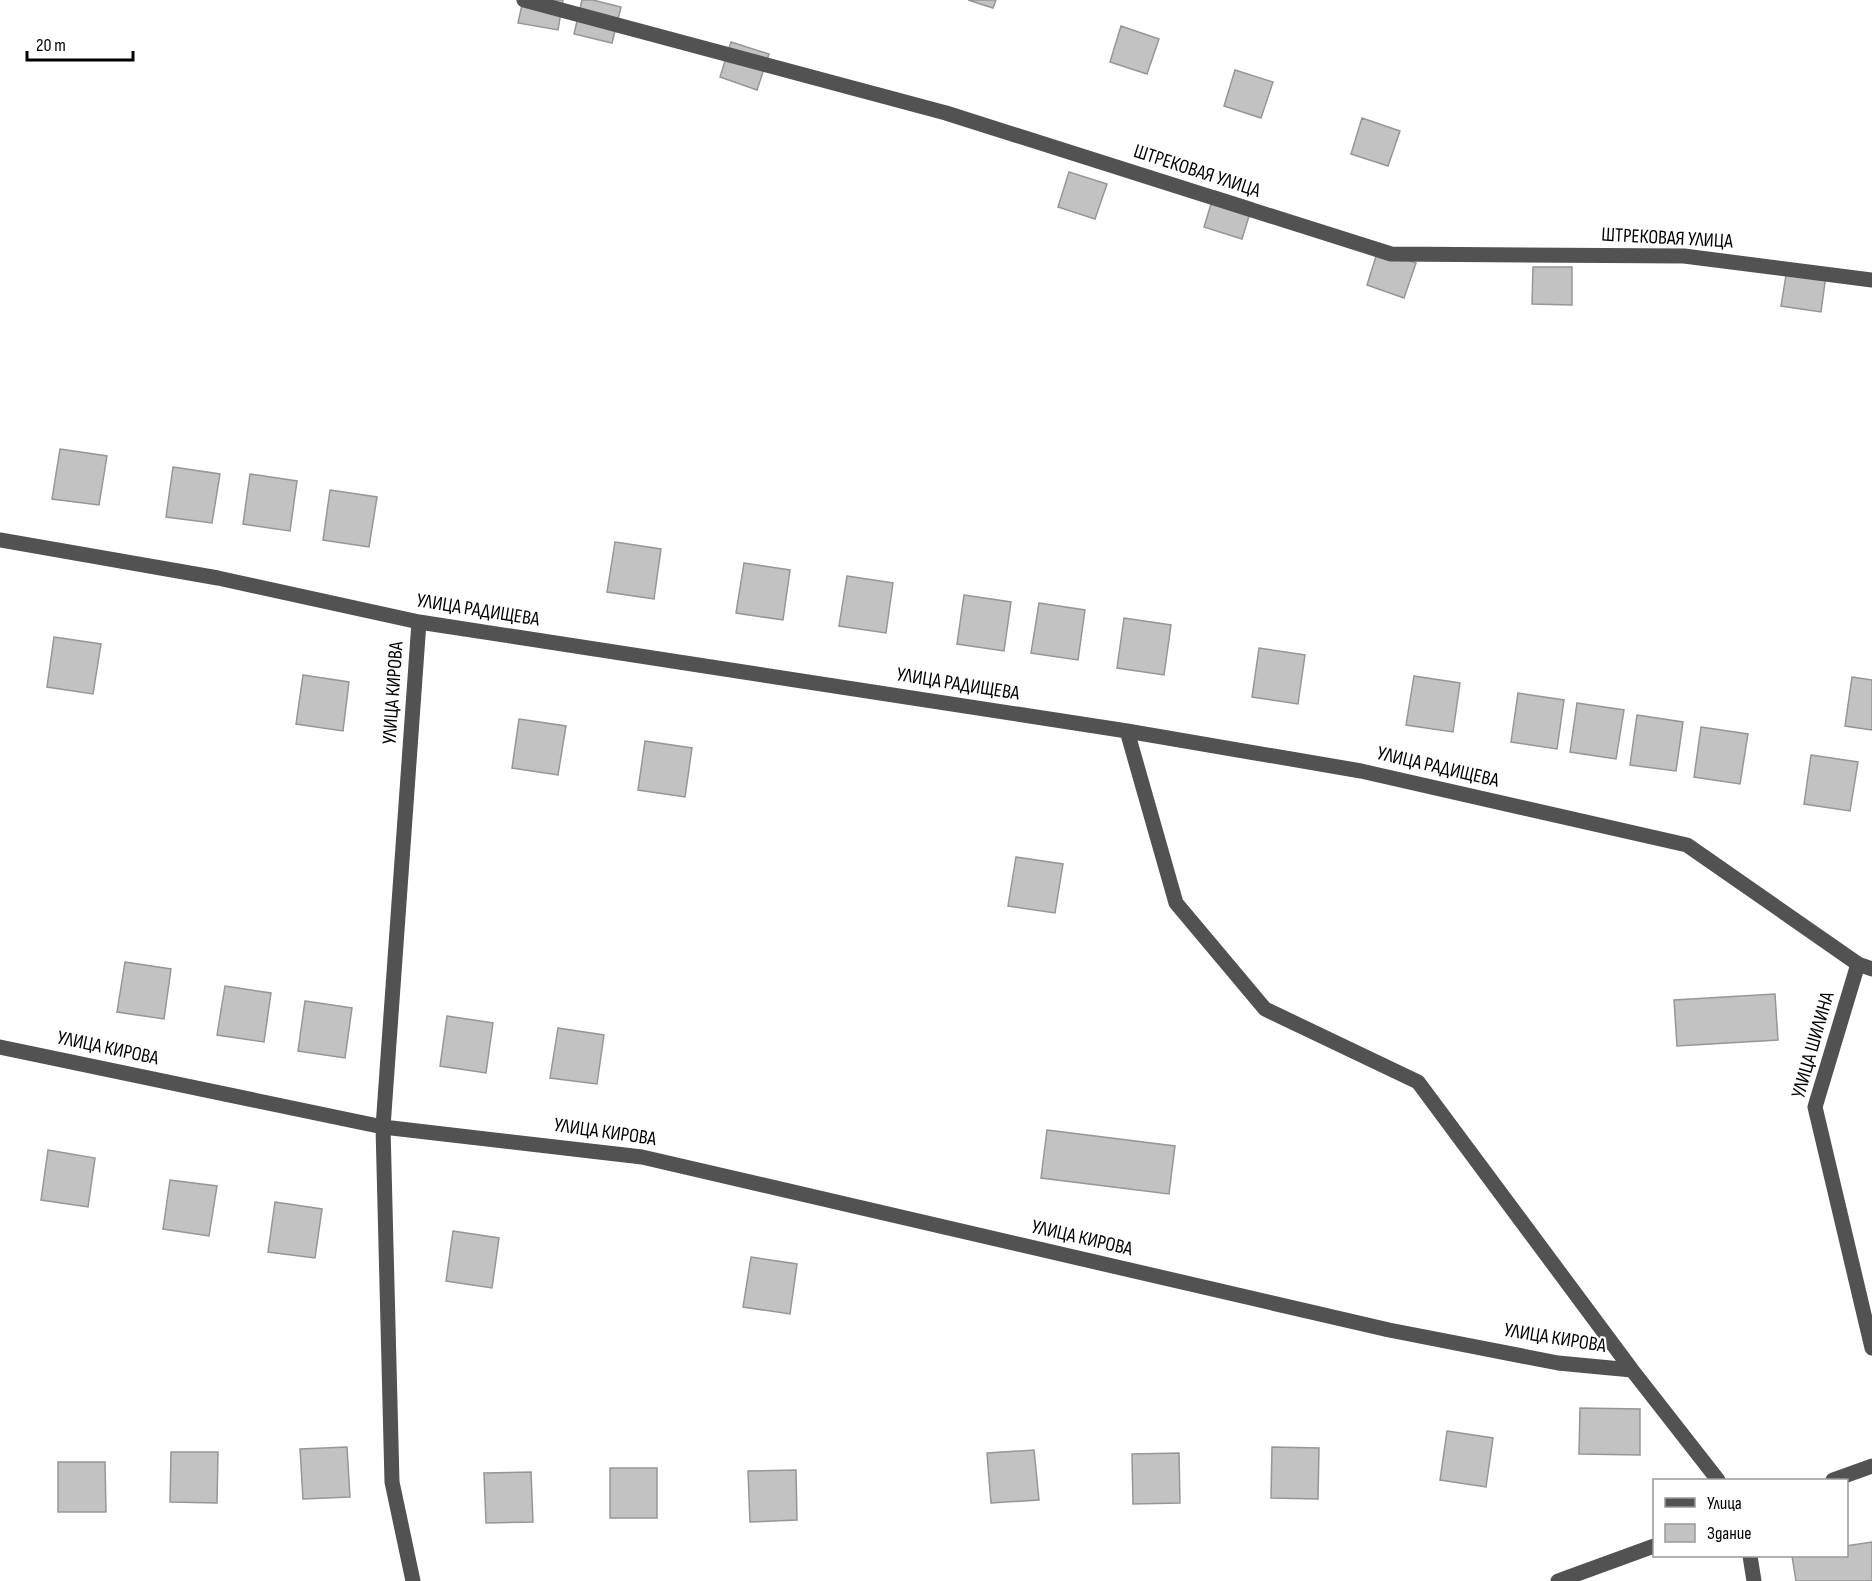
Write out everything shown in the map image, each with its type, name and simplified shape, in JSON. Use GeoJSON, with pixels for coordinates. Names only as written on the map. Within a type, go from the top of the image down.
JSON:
{"type":"FeatureCollection","features":[{"type":"Feature","properties":{"kind":"street","name":"ШТРЕКОВАЯ УЛИЦА"},"geometry":{"type":"LineString","coordinates":[[524,0],[946,114],[1391,254],[1684,256],[1872,280]]}},
{"type":"Feature","properties":{"kind":"street","name":"УЛИЦА РАДИЩЕВА"},"geometry":{"type":"LineString","coordinates":[[0,540],[218,578],[419,622],[1127,732],[1361,771],[1687,845],[1865,966]]}},
{"type":"Feature","properties":{"kind":"street","name":"УЛИЦА КИРОВА"},"geometry":{"type":"LineString","coordinates":[[413,1581],[392,1482],[383,1126],[419,622]]}},
{"type":"Feature","properties":{"kind":"street"},"geometry":{"type":"LineString","coordinates":[[1127,732],[1176,903],[1265,1010],[1418,1082],[1632,1370],[1717,1479]]}},
{"type":"Feature","properties":{"kind":"street","name":"УЛИЦА ШИЛИНА"},"geometry":{"type":"LineString","coordinates":[[1865,966],[1815,1107],[1872,1348]]}},
{"type":"Feature","properties":{"kind":"street","name":"УЛИЦА КИРОВА"},"geometry":{"type":"LineString","coordinates":[[0,1047],[383,1126],[642,1156],[1389,1330],[1558,1363],[1632,1370]]}},
{"type":"Feature","properties":{"kind":"street"},"geometry":{"type":"LineString","coordinates":[[1836,1479],[1872,1466]]}},
{"type":"Feature","properties":{"kind":"street"},"geometry":{"type":"LineString","coordinates":[[1558,1581],[1653,1546]]}},
{"type":"Feature","properties":{"kind":"street"},"geometry":{"type":"LineString","coordinates":[[1750,1557],[1754,1581]]}},
{"type":"Feature","properties":{"kind":"building"},"geometry":{"type":"Polygon","coordinates":[[[523,0],[563,0],[558,30],[518,23],[523,0]]]}},
{"type":"Feature","properties":{"kind":"building"},"geometry":{"type":"Polygon","coordinates":[[[582,0],[593,0],[621,7],[612,43],[574,34],[582,0]]]}},
{"type":"Feature","properties":{"kind":"building"},"geometry":{"type":"Polygon","coordinates":[[[968,0],[996,0],[993,8],[968,0]]]}},
{"type":"Feature","properties":{"kind":"building"},"geometry":{"type":"Polygon","coordinates":[[[1121,26],[1159,39],[1147,74],[1110,62],[1121,26]]]}},
{"type":"Feature","properties":{"kind":"building"},"geometry":{"type":"Polygon","coordinates":[[[731,42],[769,54],[757,90],[720,77],[731,42]]]}},
{"type":"Feature","properties":{"kind":"building"},"geometry":{"type":"Polygon","coordinates":[[[1235,70],[1273,82],[1261,118],[1224,106],[1235,70]]]}},
{"type":"Feature","properties":{"kind":"building"},"geometry":{"type":"Polygon","coordinates":[[[1362,118],[1400,131],[1388,166],[1351,154],[1362,118]]]}},
{"type":"Feature","properties":{"kind":"building"},"geometry":{"type":"Polygon","coordinates":[[[1069,172],[1107,184],[1095,219],[1058,207],[1069,172]]]}},
{"type":"Feature","properties":{"kind":"building"},"geometry":{"type":"Polygon","coordinates":[[[1215,191],[1253,203],[1242,239],[1204,227],[1215,191]]]}},
{"type":"Feature","properties":{"kind":"building"},"geometry":{"type":"Polygon","coordinates":[[[1378,250],[1416,263],[1404,298],[1367,285],[1378,250]]]}},
{"type":"Feature","properties":{"kind":"building"},"geometry":{"type":"Polygon","coordinates":[[[1533,267],[1572,267],[1572,305],[1532,304],[1533,267]]]}},
{"type":"Feature","properties":{"kind":"building"},"geometry":{"type":"Polygon","coordinates":[[[1787,269],[1826,275],[1821,312],[1781,306],[1787,269]]]}},
{"type":"Feature","properties":{"kind":"building"},"geometry":{"type":"Polygon","coordinates":[[[60,449],[107,456],[99,505],[52,499],[60,449]]]}},
{"type":"Feature","properties":{"kind":"building"},"geometry":{"type":"Polygon","coordinates":[[[173,467],[220,474],[212,523],[166,517],[173,467]]]}},
{"type":"Feature","properties":{"kind":"building"},"geometry":{"type":"Polygon","coordinates":[[[250,474],[297,481],[290,531],[243,524],[250,474]]]}},
{"type":"Feature","properties":{"kind":"building"},"geometry":{"type":"Polygon","coordinates":[[[330,490],[377,497],[369,547],[323,540],[330,490]]]}},
{"type":"Feature","properties":{"kind":"building"},"geometry":{"type":"Polygon","coordinates":[[[615,542],[661,549],[654,599],[607,592],[615,542]]]}},
{"type":"Feature","properties":{"kind":"building"},"geometry":{"type":"Polygon","coordinates":[[[744,563],[790,570],[783,620],[736,613],[744,563]]]}},
{"type":"Feature","properties":{"kind":"building"},"geometry":{"type":"Polygon","coordinates":[[[847,576],[893,583],[886,633],[839,626],[847,576]]]}},
{"type":"Feature","properties":{"kind":"building"},"geometry":{"type":"Polygon","coordinates":[[[964,595],[1011,602],[1004,651],[957,644],[964,595]]]}},
{"type":"Feature","properties":{"kind":"building"},"geometry":{"type":"Polygon","coordinates":[[[1039,603],[1085,610],[1078,660],[1031,653],[1039,603]]]}},
{"type":"Feature","properties":{"kind":"building"},"geometry":{"type":"Polygon","coordinates":[[[1124,618],[1171,625],[1164,675],[1117,668],[1124,618]]]}},
{"type":"Feature","properties":{"kind":"building"},"geometry":{"type":"Polygon","coordinates":[[[54,637],[101,644],[93,694],[47,687],[54,637]]]}},
{"type":"Feature","properties":{"kind":"building"},"geometry":{"type":"Polygon","coordinates":[[[1259,648],[1305,655],[1298,704],[1252,697],[1259,648]]]}},
{"type":"Feature","properties":{"kind":"building"},"geometry":{"type":"Polygon","coordinates":[[[303,675],[349,682],[343,731],[296,724],[303,675]]]}},
{"type":"Feature","properties":{"kind":"building"},"geometry":{"type":"Polygon","coordinates":[[[1414,676],[1460,683],[1453,732],[1406,725],[1414,676]]]}},
{"type":"Feature","properties":{"kind":"building"},"geometry":{"type":"Polygon","coordinates":[[[1852,677],[1872,680],[1872,730],[1845,726],[1852,677]]]}},
{"type":"Feature","properties":{"kind":"building"},"geometry":{"type":"Polygon","coordinates":[[[1518,693],[1564,700],[1557,749],[1511,742],[1518,693]]]}},
{"type":"Feature","properties":{"kind":"building"},"geometry":{"type":"Polygon","coordinates":[[[1577,703],[1624,710],[1616,759],[1570,752],[1577,703]]]}},
{"type":"Feature","properties":{"kind":"building"},"geometry":{"type":"Polygon","coordinates":[[[1637,715],[1683,722],[1676,771],[1630,765],[1637,715]]]}},
{"type":"Feature","properties":{"kind":"building"},"geometry":{"type":"Polygon","coordinates":[[[519,719],[566,726],[558,775],[512,768],[519,719]]]}},
{"type":"Feature","properties":{"kind":"building"},"geometry":{"type":"Polygon","coordinates":[[[1701,727],[1748,734],[1740,784],[1694,777],[1701,727]]]}},
{"type":"Feature","properties":{"kind":"building"},"geometry":{"type":"Polygon","coordinates":[[[645,741],[692,748],[685,797],[638,790],[645,741]]]}},
{"type":"Feature","properties":{"kind":"building"},"geometry":{"type":"Polygon","coordinates":[[[1811,755],[1858,762],[1850,811],[1804,804],[1811,755]]]}},
{"type":"Feature","properties":{"kind":"building"},"geometry":{"type":"Polygon","coordinates":[[[1016,857],[1063,864],[1055,913],[1008,906],[1016,857]]]}},
{"type":"Feature","properties":{"kind":"building"},"geometry":{"type":"Polygon","coordinates":[[[125,962],[171,969],[164,1019],[117,1012],[125,962]]]}},
{"type":"Feature","properties":{"kind":"building"},"geometry":{"type":"Polygon","coordinates":[[[225,986],[271,993],[264,1042],[217,1035],[225,986]]]}},
{"type":"Feature","properties":{"kind":"building"},"geometry":{"type":"Polygon","coordinates":[[[1775,994],[1778,1040],[1677,1046],[1674,1000],[1775,994]]]}},
{"type":"Feature","properties":{"kind":"building"},"geometry":{"type":"Polygon","coordinates":[[[305,1001],[352,1008],[345,1058],[298,1051],[305,1001]]]}},
{"type":"Feature","properties":{"kind":"building"},"geometry":{"type":"Polygon","coordinates":[[[447,1016],[493,1023],[486,1073],[440,1066],[447,1016]]]}},
{"type":"Feature","properties":{"kind":"building"},"geometry":{"type":"Polygon","coordinates":[[[558,1028],[604,1035],[597,1084],[550,1078],[558,1028]]]}},
{"type":"Feature","properties":{"kind":"building"},"geometry":{"type":"Polygon","coordinates":[[[1047,1130],[1175,1146],[1169,1194],[1041,1178],[1047,1130]]]}},
{"type":"Feature","properties":{"kind":"building"},"geometry":{"type":"Polygon","coordinates":[[[48,1150],[95,1158],[88,1207],[41,1200],[48,1150]]]}},
{"type":"Feature","properties":{"kind":"building"},"geometry":{"type":"Polygon","coordinates":[[[170,1180],[217,1186],[209,1236],[163,1229],[170,1180]]]}},
{"type":"Feature","properties":{"kind":"building"},"geometry":{"type":"Polygon","coordinates":[[[275,1202],[322,1209],[315,1258],[268,1252],[275,1202]]]}},
{"type":"Feature","properties":{"kind":"building"},"geometry":{"type":"Polygon","coordinates":[[[453,1231],[499,1238],[492,1288],[446,1281],[453,1231]]]}},
{"type":"Feature","properties":{"kind":"building"},"geometry":{"type":"Polygon","coordinates":[[[751,1257],[797,1264],[790,1314],[743,1307],[751,1257]]]}},
{"type":"Feature","properties":{"kind":"building"},"geometry":{"type":"Polygon","coordinates":[[[1580,1408],[1640,1409],[1640,1455],[1579,1454],[1580,1408]]]}},
{"type":"Feature","properties":{"kind":"building"},"geometry":{"type":"Polygon","coordinates":[[[1447,1431],[1493,1438],[1486,1487],[1440,1480],[1447,1431]]]}},
{"type":"Feature","properties":{"kind":"building"},"geometry":{"type":"Polygon","coordinates":[[[347,1447],[350,1497],[303,1499],[300,1449],[347,1447]]]}},
{"type":"Feature","properties":{"kind":"building"},"geometry":{"type":"Polygon","coordinates":[[[1272,1447],[1319,1448],[1318,1499],[1271,1498],[1272,1447]]]}},
{"type":"Feature","properties":{"kind":"building"},"geometry":{"type":"Polygon","coordinates":[[[1034,1450],[1039,1500],[991,1503],[987,1453],[1034,1450]]]}},
{"type":"Feature","properties":{"kind":"building"},"geometry":{"type":"Polygon","coordinates":[[[171,1452],[218,1452],[217,1503],[170,1502],[171,1452]]]}},
{"type":"Feature","properties":{"kind":"building"},"geometry":{"type":"Polygon","coordinates":[[[1179,1453],[1180,1503],[1133,1504],[1132,1454],[1179,1453]]]}},
{"type":"Feature","properties":{"kind":"building"},"geometry":{"type":"Polygon","coordinates":[[[58,1462],[105,1462],[106,1512],[58,1512],[58,1462]]]}},
{"type":"Feature","properties":{"kind":"building"},"geometry":{"type":"Polygon","coordinates":[[[610,1468],[657,1468],[657,1518],[610,1518],[610,1468]]]}},
{"type":"Feature","properties":{"kind":"building"},"geometry":{"type":"Polygon","coordinates":[[[796,1470],[797,1520],[750,1522],[748,1471],[796,1470]]]}},
{"type":"Feature","properties":{"kind":"building"},"geometry":{"type":"Polygon","coordinates":[[[531,1472],[533,1522],[486,1523],[484,1473],[531,1472]]]}},
{"type":"Feature","properties":{"kind":"building"},"geometry":{"type":"Polygon","coordinates":[[[1872,1542],[1872,1581],[1796,1581],[1792,1557],[1848,1557],[1848,1546],[1872,1542]]]}}]}
